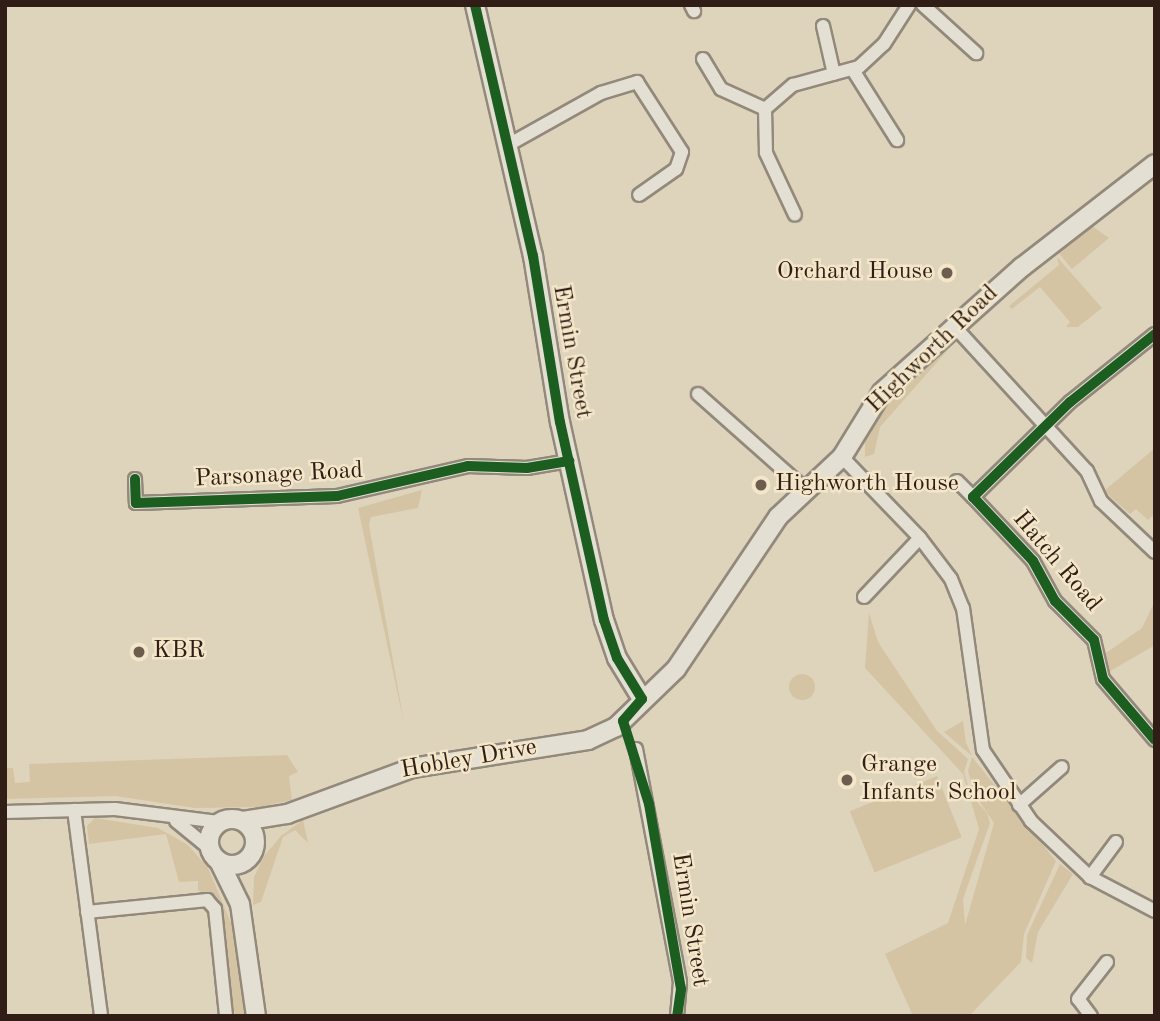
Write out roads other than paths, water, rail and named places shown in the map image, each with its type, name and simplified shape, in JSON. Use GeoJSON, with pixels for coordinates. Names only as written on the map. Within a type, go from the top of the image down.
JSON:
{"type":"FeatureCollection","features":[{"type":"Feature","properties":{"kind":"main road","name":"Ermin Street"},"geometry":{"type":"LineString","coordinates":[[479,7],[569,461],[610,641],[642,699]]}},
{"type":"Feature","properties":{"kind":"main road","name":"Highworth Road"},"geometry":{"type":"LineString","coordinates":[[642,699],[680,663],[804,488],[842,457],[872,404],[954,326],[1155,164]]}},
{"type":"Feature","properties":{"kind":"main road","name":"Hobley Drive"},"geometry":{"type":"LineString","coordinates":[[243,821],[288,814],[412,768],[598,737],[642,699]]}},
{"type":"Feature","properties":{"kind":"main road","name":"Hobley Drive"},"geometry":{"type":"LineString","coordinates":[[256,843],[288,814]]}},
{"type":"Feature","properties":{"kind":"main road"},"geometry":{"type":"LineString","coordinates":[[240,904],[214,855],[210,834],[220,822],[243,821],[256,843],[247,860],[240,904],[256,1016]]}},
{"type":"Feature","properties":{"kind":"main road"},"geometry":{"type":"LineString","coordinates":[[214,855],[247,860]]}},
{"type":"Feature","properties":{"kind":"street"},"geometry":{"type":"LineString","coordinates":[[795,215],[766,153],[765,109],[785,89],[853,70],[884,44],[909,5]]}},
{"type":"Feature","properties":{"kind":"street"},"geometry":{"type":"LineString","coordinates":[[923,5],[976,53]]}},
{"type":"Feature","properties":{"kind":"street"},"geometry":{"type":"LineString","coordinates":[[823,26],[834,74]]}},
{"type":"Feature","properties":{"kind":"street"},"geometry":{"type":"LineString","coordinates":[[704,59],[729,95],[765,109]]}},
{"type":"Feature","properties":{"kind":"street"},"geometry":{"type":"LineString","coordinates":[[853,70],[897,140]]}},
{"type":"Feature","properties":{"kind":"street"},"geometry":{"type":"LineString","coordinates":[[508,145],[601,93],[637,82],[682,152],[676,169],[639,195]]}},
{"type":"Feature","properties":{"kind":"street"},"geometry":{"type":"LineString","coordinates":[[954,326],[1087,471],[1101,501],[1155,552]]}},
{"type":"Feature","properties":{"kind":"street"},"geometry":{"type":"LineString","coordinates":[[972,498],[1070,402],[1155,334]]}},
{"type":"Feature","properties":{"kind":"street"},"geometry":{"type":"LineString","coordinates":[[698,394],[804,488]]}},
{"type":"Feature","properties":{"kind":"street"},"geometry":{"type":"LineString","coordinates":[[842,457],[883,493],[920,538],[960,596],[977,732],[1019,805],[1090,877],[1155,911]]}},
{"type":"Feature","properties":{"kind":"street","name":"Parsonage Road"},"geometry":{"type":"LineString","coordinates":[[135,479],[136,503],[337,496],[468,466],[527,468],[569,461]]}},
{"type":"Feature","properties":{"kind":"street","name":"Hatch Road"},"geometry":{"type":"LineString","coordinates":[[957,481],[1094,640],[1103,679],[1155,740]]}},
{"type":"Feature","properties":{"kind":"street"},"geometry":{"type":"LineString","coordinates":[[864,597],[920,538]]}},
{"type":"Feature","properties":{"kind":"street","name":"Ermin Street"},"geometry":{"type":"LineString","coordinates":[[636,749],[680,982],[677,1016]]}},
{"type":"Feature","properties":{"kind":"street"},"geometry":{"type":"LineString","coordinates":[[1019,805],[1062,767]]}},
{"type":"Feature","properties":{"kind":"street"},"geometry":{"type":"LineString","coordinates":[[5,812],[74,810],[220,822]]}},
{"type":"Feature","properties":{"kind":"street"},"geometry":{"type":"LineString","coordinates":[[74,810],[101,1016]]}},
{"type":"Feature","properties":{"kind":"street"},"geometry":{"type":"LineString","coordinates":[[169,817],[214,855]]}},
{"type":"Feature","properties":{"kind":"street"},"geometry":{"type":"LineString","coordinates":[[1090,877],[1116,842]]}},
{"type":"Feature","properties":{"kind":"street"},"geometry":{"type":"LineString","coordinates":[[87,912],[207,900],[215,909],[226,1016]]}},
{"type":"Feature","properties":{"kind":"street"},"geometry":{"type":"LineString","coordinates":[[1091,1016],[1078,999],[1107,962]]}},
{"type":"Feature","properties":{"kind":"place","name":"Orchard House"},"geometry":{"type":"Point","coordinates":[947,273]}},
{"type":"Feature","properties":{"kind":"place","name":"Highworth House"},"geometry":{"type":"Point","coordinates":[761,485]}},
{"type":"Feature","properties":{"kind":"place","name":"KBR"},"geometry":{"type":"Point","coordinates":[139,652]}},
{"type":"Feature","properties":{"kind":"place","name":"Grange Infants' School"},"geometry":{"type":"Point","coordinates":[847,780]}}]}
